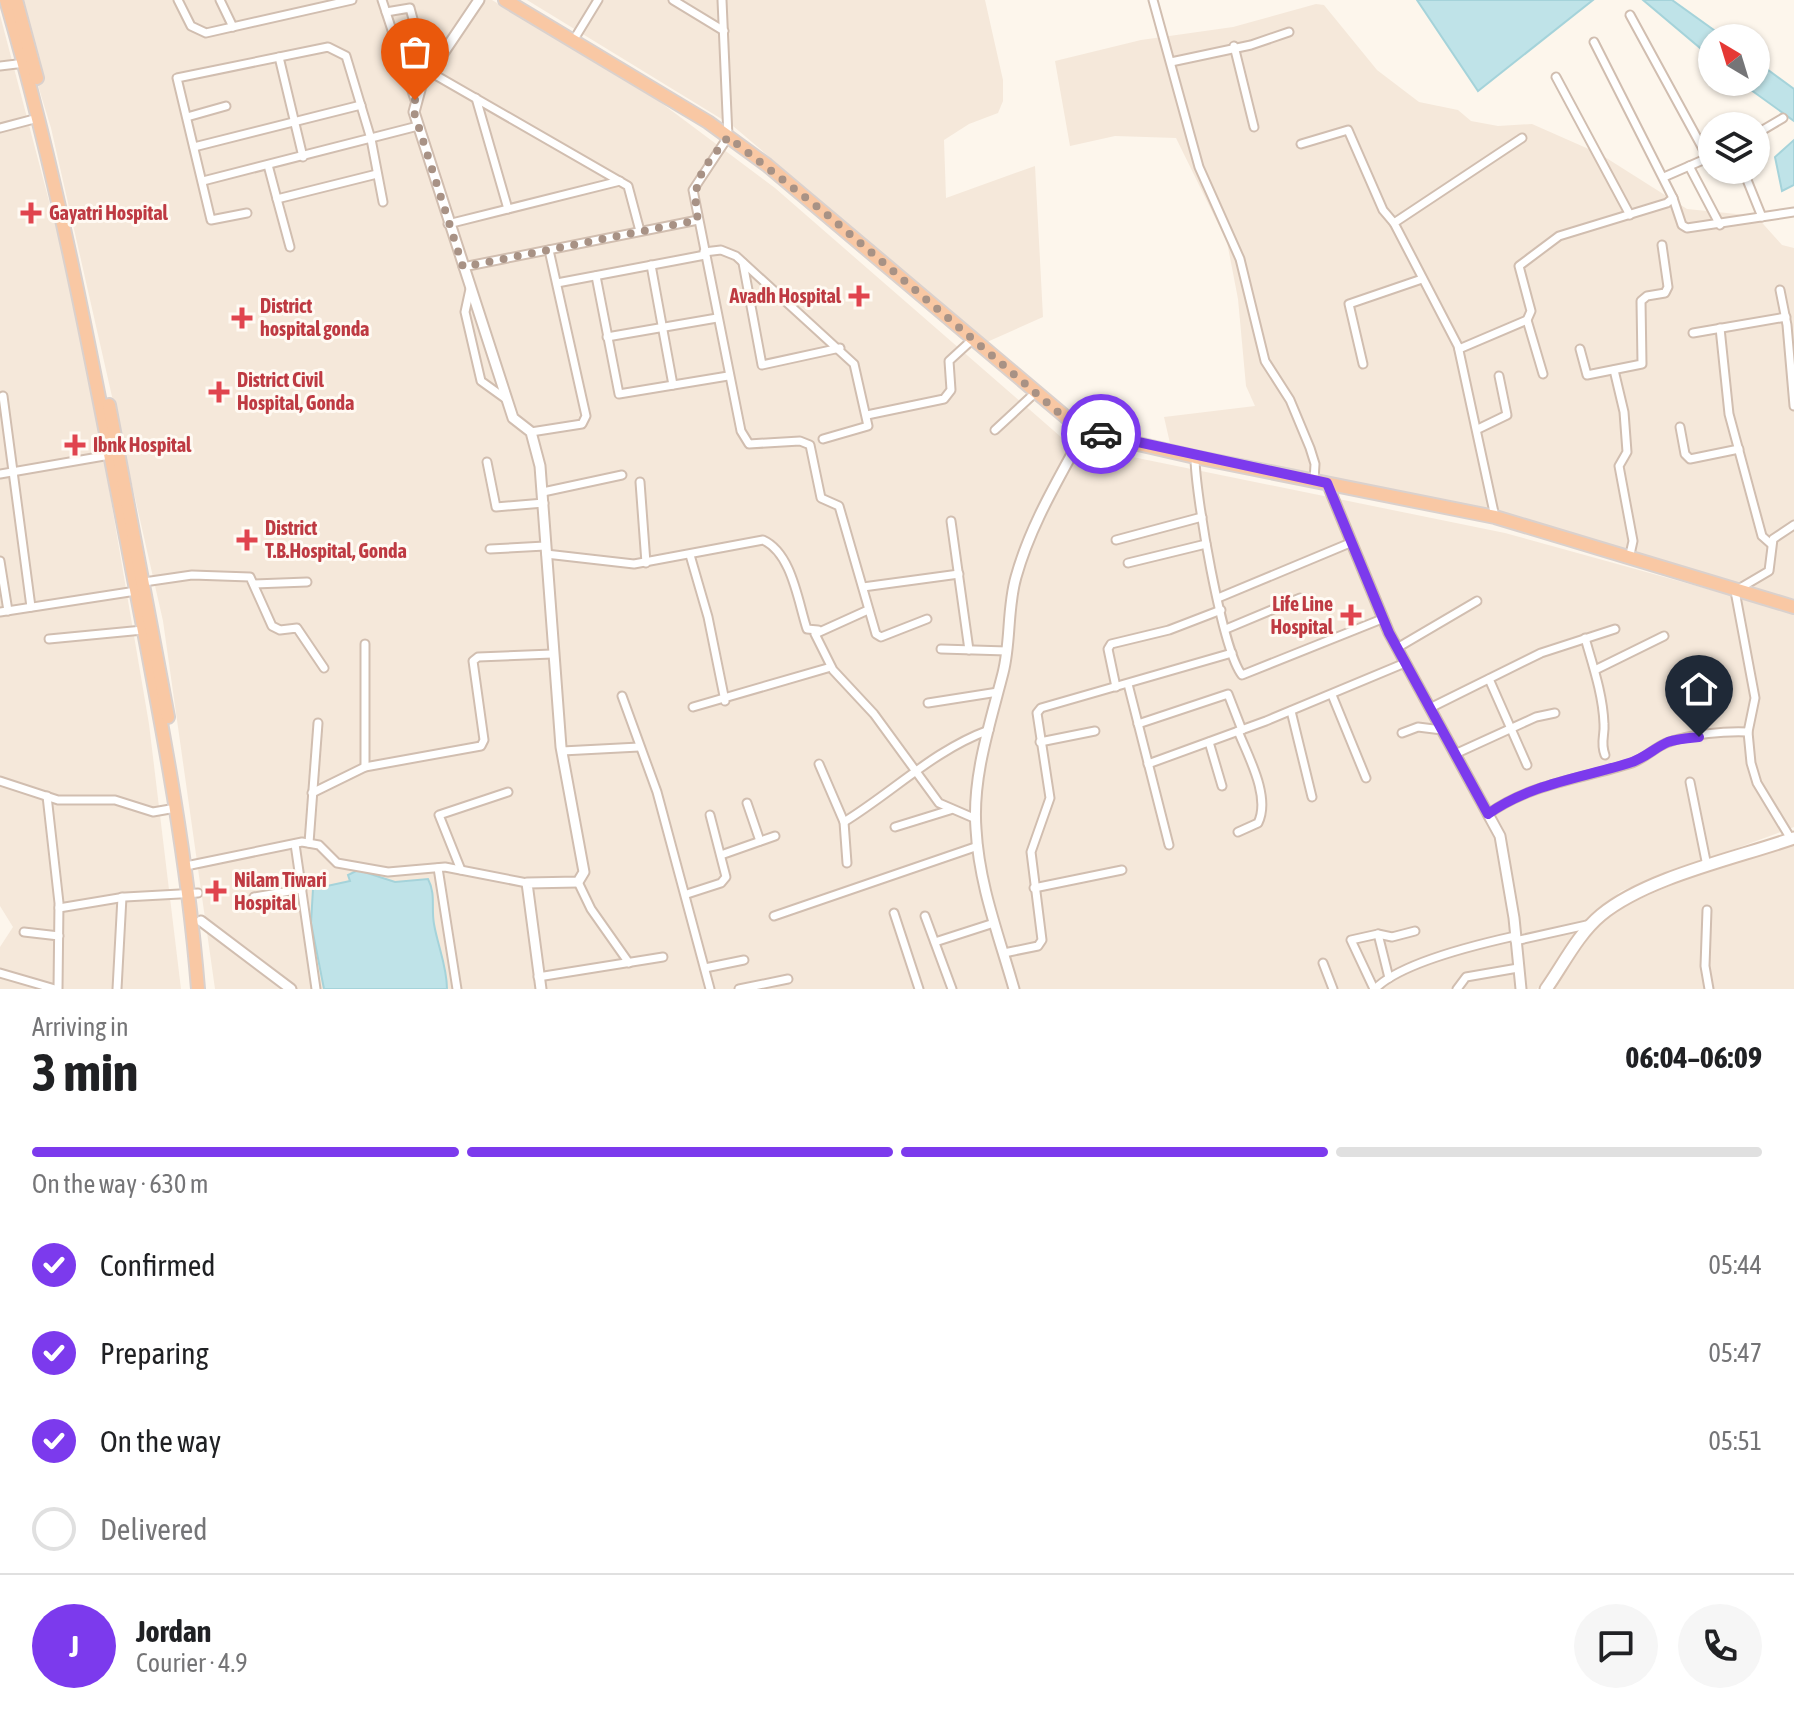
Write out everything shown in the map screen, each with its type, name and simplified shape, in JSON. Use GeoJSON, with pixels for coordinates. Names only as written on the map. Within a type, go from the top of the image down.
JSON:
{"type":"FeatureCollection","features":[{"type":"Feature","properties":{"kind":"highway"},"geometry":{"type":"LineString","coordinates":[[6,0],[25,63],[78,282],[110,455],[140,587],[143,630],[190,865]]}},
{"type":"Feature","properties":{"kind":"highway"},"geometry":{"type":"LineString","coordinates":[[16,0],[81,269],[140,587],[190,865],[198,989]]}},
{"type":"Feature","properties":{"kind":"highway"},"geometry":{"type":"LineString","coordinates":[[505,0],[728,137],[824,212],[1058,412],[1086,428],[1195,457],[1495,517],[1794,607]]}},
{"type":"Feature","properties":{"kind":"highway"},"geometry":{"type":"LineString","coordinates":[[194,894],[201,921],[206,989]]}},
{"type":"Feature","properties":{"kind":"main road"},"geometry":{"type":"LineString","coordinates":[[1546,989],[1592,924],[1613,906],[1707,866],[1792,838]]}},
{"type":"Feature","properties":{"kind":"street"},"geometry":{"type":"LineString","coordinates":[[178,0],[194,30],[206,33],[352,0]]}},
{"type":"Feature","properties":{"kind":"street"},"geometry":{"type":"LineString","coordinates":[[220,0],[233,27]]}},
{"type":"Feature","properties":{"kind":"street"},"geometry":{"type":"LineString","coordinates":[[382,0],[415,100],[418,126],[448,224],[508,400],[517,423],[531,432],[585,421],[549,250]]}},
{"type":"Feature","properties":{"kind":"street"},"geometry":{"type":"LineString","coordinates":[[415,100],[479,0]]}},
{"type":"Feature","properties":{"kind":"street"},"geometry":{"type":"LineString","coordinates":[[573,41],[598,0]]}},
{"type":"Feature","properties":{"kind":"street"},"geometry":{"type":"LineString","coordinates":[[673,0],[724,31]]}},
{"type":"Feature","properties":{"kind":"street"},"geometry":{"type":"LineString","coordinates":[[722,0],[728,137],[693,190],[728,376],[746,442],[800,441],[810,445],[821,498],[839,506],[876,634],[881,637],[927,619]]}},
{"type":"Feature","properties":{"kind":"street"},"geometry":{"type":"LineString","coordinates":[[1153,0],[1199,167],[1240,259],[1265,361],[1290,400],[1320,482],[1382,619],[1500,836],[1515,969],[1521,989]]}},
{"type":"Feature","properties":{"kind":"street"},"geometry":{"type":"LineString","coordinates":[[386,12],[410,8],[429,74],[621,181],[631,191],[640,231]]}},
{"type":"Feature","properties":{"kind":"street"},"geometry":{"type":"LineString","coordinates":[[1630,15],[1698,136]]}},
{"type":"Feature","properties":{"kind":"street"},"geometry":{"type":"LineString","coordinates":[[1171,62],[1258,43],[1289,32]]}},
{"type":"Feature","properties":{"kind":"street"},"geometry":{"type":"LineString","coordinates":[[1594,42],[1664,177],[1684,227],[1720,225],[1794,212]]}},
{"type":"Feature","properties":{"kind":"street"},"geometry":{"type":"LineString","coordinates":[[1234,46],[1254,127]]}},
{"type":"Feature","properties":{"kind":"street"},"geometry":{"type":"LineString","coordinates":[[247,213],[211,220],[177,78],[328,47],[346,56],[371,139],[383,202]]}},
{"type":"Feature","properties":{"kind":"street"},"geometry":{"type":"LineString","coordinates":[[279,57],[303,157]]}},
{"type":"Feature","properties":{"kind":"street"},"geometry":{"type":"LineString","coordinates":[[0,66],[25,63]]}},
{"type":"Feature","properties":{"kind":"street"},"geometry":{"type":"LineString","coordinates":[[1556,77],[1630,215]]}},
{"type":"Feature","properties":{"kind":"street"},"geometry":{"type":"LineString","coordinates":[[476,98],[508,209]]}},
{"type":"Feature","properties":{"kind":"street"},"geometry":{"type":"LineString","coordinates":[[194,147],[361,105]]}},
{"type":"Feature","properties":{"kind":"street"},"geometry":{"type":"LineString","coordinates":[[187,117],[226,106]]}},
{"type":"Feature","properties":{"kind":"street"},"geometry":{"type":"LineString","coordinates":[[0,128],[38,118]]}},
{"type":"Feature","properties":{"kind":"street"},"geometry":{"type":"LineString","coordinates":[[1770,126],[1783,118]]}},
{"type":"Feature","properties":{"kind":"street"},"geometry":{"type":"LineString","coordinates":[[203,181],[418,126]]}},
{"type":"Feature","properties":{"kind":"street"},"geometry":{"type":"LineString","coordinates":[[1301,144],[1348,130],[1383,210],[1394,223],[1459,349],[1495,517]]}},
{"type":"Feature","properties":{"kind":"street"},"geometry":{"type":"LineString","coordinates":[[1394,223],[1522,138]]}},
{"type":"Feature","properties":{"kind":"street"},"geometry":{"type":"LineString","coordinates":[[1664,177],[1698,162]]}},
{"type":"Feature","properties":{"kind":"street"},"geometry":{"type":"LineString","coordinates":[[268,165],[290,247]]}},
{"type":"Feature","properties":{"kind":"street"},"geometry":{"type":"LineString","coordinates":[[1689,166],[1720,225]]}},
{"type":"Feature","properties":{"kind":"street"},"geometry":{"type":"LineString","coordinates":[[277,199],[377,174]]}},
{"type":"Feature","properties":{"kind":"street"},"geometry":{"type":"LineString","coordinates":[[448,224],[621,181]]}},
{"type":"Feature","properties":{"kind":"street"},"geometry":{"type":"LineString","coordinates":[[1749,184],[1762,217]]}},
{"type":"Feature","properties":{"kind":"street"},"geometry":{"type":"LineString","coordinates":[[1543,374],[1527,320],[1531,311],[1519,266],[1559,236],[1630,215],[1673,198]]}},
{"type":"Feature","properties":{"kind":"street"},"geometry":{"type":"LineString","coordinates":[[463,267],[698,220]]}},
{"type":"Feature","properties":{"kind":"street"},"geometry":{"type":"LineString","coordinates":[[1580,349],[1587,375],[1640,365],[1644,360],[1641,301],[1647,296],[1665,293],[1668,287],[1662,245]]}},
{"type":"Feature","properties":{"kind":"street"},"geometry":{"type":"LineString","coordinates":[[557,283],[727,251],[815,330],[840,348],[858,371],[867,415],[866,428],[823,439]]}},
{"type":"Feature","properties":{"kind":"street"},"geometry":{"type":"LineString","coordinates":[[743,263],[762,365],[840,348]]}},
{"type":"Feature","properties":{"kind":"street"},"geometry":{"type":"LineString","coordinates":[[651,265],[673,385]]}},
{"type":"Feature","properties":{"kind":"street"},"geometry":{"type":"LineString","coordinates":[[596,276],[619,394],[728,376]]}},
{"type":"Feature","properties":{"kind":"street"},"geometry":{"type":"LineString","coordinates":[[1363,364],[1349,304],[1422,279]]}},
{"type":"Feature","properties":{"kind":"street"},"geometry":{"type":"LineString","coordinates":[[470,289],[465,312],[481,381],[508,400]]}},
{"type":"Feature","properties":{"kind":"street"},"geometry":{"type":"LineString","coordinates":[[1780,290],[1786,317],[1794,406]]}},
{"type":"Feature","properties":{"kind":"street"},"geometry":{"type":"LineString","coordinates":[[1693,333],[1786,317]]}},
{"type":"Feature","properties":{"kind":"street"},"geometry":{"type":"LineString","coordinates":[[607,337],[717,318]]}},
{"type":"Feature","properties":{"kind":"street"},"geometry":{"type":"LineString","coordinates":[[1459,349],[1527,320]]}},
{"type":"Feature","properties":{"kind":"street"},"geometry":{"type":"LineString","coordinates":[[1720,328],[1728,409],[1762,536],[1771,544]]}},
{"type":"Feature","properties":{"kind":"street"},"geometry":{"type":"LineString","coordinates":[[867,415],[944,399],[951,390],[949,361],[973,339]]}},
{"type":"Feature","properties":{"kind":"street"},"geometry":{"type":"LineString","coordinates":[[1614,370],[1624,412],[1627,452],[1619,466],[1633,541],[1629,559]]}},
{"type":"Feature","properties":{"kind":"street"},"geometry":{"type":"LineString","coordinates":[[1478,429],[1506,417],[1499,376]]}},
{"type":"Feature","properties":{"kind":"street"},"geometry":{"type":"LineString","coordinates":[[995,430],[1036,392]]}},
{"type":"Feature","properties":{"kind":"street"},"geometry":{"type":"LineString","coordinates":[[3,396],[31,607]]}},
{"type":"Feature","properties":{"kind":"street"},"geometry":{"type":"LineString","coordinates":[[1680,427],[1685,454],[1690,459],[1739,449]]}},
{"type":"Feature","properties":{"kind":"street"},"geometry":{"type":"LineString","coordinates":[[1014,989],[994,923],[978,846],[976,819],[981,761],[1007,651],[1011,599],[1028,540],[1086,428]]}},
{"type":"Feature","properties":{"kind":"street"},"geometry":{"type":"LineString","coordinates":[[531,432],[543,498],[552,654],[562,751],[584,872],[578,882]]}},
{"type":"Feature","properties":{"kind":"street"},"geometry":{"type":"LineString","coordinates":[[0,474],[110,455]]}},
{"type":"Feature","properties":{"kind":"street"},"geometry":{"type":"LineString","coordinates":[[1195,457],[1206,544],[1238,672],[1246,675],[1382,619]]}},
{"type":"Feature","properties":{"kind":"street"},"geometry":{"type":"LineString","coordinates":[[487,462],[496,507],[543,498],[622,475]]}},
{"type":"Feature","properties":{"kind":"street"},"geometry":{"type":"LineString","coordinates":[[640,482],[646,563]]}},
{"type":"Feature","properties":{"kind":"street"},"geometry":{"type":"LineString","coordinates":[[1116,540],[1202,517]]}},
{"type":"Feature","properties":{"kind":"street"},"geometry":{"type":"LineString","coordinates":[[951,521],[969,650]]}},
{"type":"Feature","properties":{"kind":"street"},"geometry":{"type":"LineString","coordinates":[[1792,838],[1757,783],[1751,763],[1748,732],[1755,698],[1735,591],[1769,571],[1771,544],[1794,525]]}},
{"type":"Feature","properties":{"kind":"street"},"geometry":{"type":"LineString","coordinates":[[490,549],[546,550],[622,564],[690,555],[756,539],[771,544],[785,562],[807,629],[818,630],[868,610]]}},
{"type":"Feature","properties":{"kind":"street"},"geometry":{"type":"LineString","coordinates":[[1218,598],[1350,543]]}},
{"type":"Feature","properties":{"kind":"street"},"geometry":{"type":"LineString","coordinates":[[1128,563],[1206,544]]}},
{"type":"Feature","properties":{"kind":"street"},"geometry":{"type":"LineString","coordinates":[[690,555],[711,629],[725,701]]}},
{"type":"Feature","properties":{"kind":"street"},"geometry":{"type":"LineString","coordinates":[[0,561],[4,612],[192,575],[250,577],[272,626],[280,630],[297,628],[324,668]]}},
{"type":"Feature","properties":{"kind":"street"},"geometry":{"type":"LineString","coordinates":[[863,587],[959,574]]}},
{"type":"Feature","properties":{"kind":"street"},"geometry":{"type":"LineString","coordinates":[[254,584],[307,582]]}},
{"type":"Feature","properties":{"kind":"street"},"geometry":{"type":"LineString","coordinates":[[1226,629],[1300,598]]}},
{"type":"Feature","properties":{"kind":"street"},"geometry":{"type":"LineString","coordinates":[[1397,648],[1477,601]]}},
{"type":"Feature","properties":{"kind":"street"},"geometry":{"type":"LineString","coordinates":[[1116,687],[1108,649],[1111,644],[1169,630],[1221,610]]}},
{"type":"Feature","properties":{"kind":"street"},"geometry":{"type":"LineString","coordinates":[[1430,708],[1541,653],[1615,629]]}},
{"type":"Feature","properties":{"kind":"street"},"geometry":{"type":"LineString","coordinates":[[49,639],[143,630]]}},
{"type":"Feature","properties":{"kind":"street"},"geometry":{"type":"LineString","coordinates":[[818,630],[816,638],[831,667],[874,714],[939,803],[976,819]]}},
{"type":"Feature","properties":{"kind":"street"},"geometry":{"type":"LineString","coordinates":[[1595,670],[1664,636]]}},
{"type":"Feature","properties":{"kind":"street"},"geometry":{"type":"LineString","coordinates":[[1585,638],[1595,670],[1604,725],[1601,744],[1605,755]]}},
{"type":"Feature","properties":{"kind":"street"},"geometry":{"type":"LineString","coordinates":[[365,644],[365,767]]}},
{"type":"Feature","properties":{"kind":"street"},"geometry":{"type":"LineString","coordinates":[[941,649],[1007,651]]}},
{"type":"Feature","properties":{"kind":"street"},"geometry":{"type":"LineString","coordinates":[[1004,953],[1042,944],[1031,852],[1050,798],[1036,719],[1041,708],[1232,653]]}},
{"type":"Feature","properties":{"kind":"street"},"geometry":{"type":"LineString","coordinates":[[312,793],[365,767],[481,746],[484,740],[473,661],[478,657],[552,654]]}},
{"type":"Feature","properties":{"kind":"street"},"geometry":{"type":"LineString","coordinates":[[1148,764],[1332,695],[1405,663]]}},
{"type":"Feature","properties":{"kind":"street"},"geometry":{"type":"LineString","coordinates":[[693,707],[725,701],[831,667]]}},
{"type":"Feature","properties":{"kind":"street"},"geometry":{"type":"LineString","coordinates":[[1489,679],[1527,765]]}},
{"type":"Feature","properties":{"kind":"street"},"geometry":{"type":"LineString","coordinates":[[1128,684],[1169,845]]}},
{"type":"Feature","properties":{"kind":"street"},"geometry":{"type":"LineString","coordinates":[[928,703],[998,692]]}},
{"type":"Feature","properties":{"kind":"street"},"geometry":{"type":"LineString","coordinates":[[1138,724],[1228,694],[1259,786],[1261,815],[1258,823],[1238,832]]}},
{"type":"Feature","properties":{"kind":"street"},"geometry":{"type":"LineString","coordinates":[[1332,695],[1366,778]]}},
{"type":"Feature","properties":{"kind":"street"},"geometry":{"type":"LineString","coordinates":[[622,696],[657,792],[687,894],[710,989]]}},
{"type":"Feature","properties":{"kind":"street"},"geometry":{"type":"LineString","coordinates":[[1291,711],[1312,797]]}},
{"type":"Feature","properties":{"kind":"street"},"geometry":{"type":"LineString","coordinates":[[1455,754],[1536,717],[1555,713]]}},
{"type":"Feature","properties":{"kind":"street"},"geometry":{"type":"LineString","coordinates":[[309,843],[318,723]]}},
{"type":"Feature","properties":{"kind":"street"},"geometry":{"type":"LineString","coordinates":[[1402,733],[1418,727],[1442,730]]}},
{"type":"Feature","properties":{"kind":"street"},"geometry":{"type":"LineString","coordinates":[[844,822],[886,795],[914,770],[989,730]]}},
{"type":"Feature","properties":{"kind":"street"},"geometry":{"type":"LineString","coordinates":[[1040,742],[1095,731]]}},
{"type":"Feature","properties":{"kind":"street"},"geometry":{"type":"LineString","coordinates":[[1488,814],[1512,797],[1594,771],[1631,763],[1666,743],[1748,732]]}},
{"type":"Feature","properties":{"kind":"street"},"geometry":{"type":"LineString","coordinates":[[1209,742],[1222,786]]}},
{"type":"Feature","properties":{"kind":"street"},"geometry":{"type":"LineString","coordinates":[[562,751],[639,747]]}},
{"type":"Feature","properties":{"kind":"street"},"geometry":{"type":"LineString","coordinates":[[819,764],[844,822],[847,863]]}},
{"type":"Feature","properties":{"kind":"street"},"geometry":{"type":"LineString","coordinates":[[0,781],[70,801],[122,801],[145,812],[177,807]]}},
{"type":"Feature","properties":{"kind":"street"},"geometry":{"type":"LineString","coordinates":[[1690,782],[1707,866]]}},
{"type":"Feature","properties":{"kind":"street"},"geometry":{"type":"LineString","coordinates":[[461,870],[439,815],[443,811],[508,792]]}},
{"type":"Feature","properties":{"kind":"street"},"geometry":{"type":"LineString","coordinates":[[0,973],[56,989],[59,908],[47,796]]}},
{"type":"Feature","properties":{"kind":"street"},"geometry":{"type":"LineString","coordinates":[[747,803],[760,841]]}},
{"type":"Feature","properties":{"kind":"street"},"geometry":{"type":"LineString","coordinates":[[895,827],[950,810]]}},
{"type":"Feature","properties":{"kind":"street"},"geometry":{"type":"LineString","coordinates":[[687,894],[724,880],[710,815]]}},
{"type":"Feature","properties":{"kind":"street"},"geometry":{"type":"LineString","coordinates":[[721,855],[775,836]]}},
{"type":"Feature","properties":{"kind":"street"},"geometry":{"type":"LineString","coordinates":[[190,865],[309,843],[319,845],[333,860],[343,864],[398,873],[438,868],[527,883],[578,882]]}},
{"type":"Feature","properties":{"kind":"street"},"geometry":{"type":"LineString","coordinates":[[295,844],[316,989]]}},
{"type":"Feature","properties":{"kind":"street"},"geometry":{"type":"LineString","coordinates":[[774,916],[978,846]]}},
{"type":"Feature","properties":{"kind":"street"},"geometry":{"type":"LineString","coordinates":[[438,868],[457,989]]}},
{"type":"Feature","properties":{"kind":"street"},"geometry":{"type":"LineString","coordinates":[[1034,888],[1122,870]]}},
{"type":"Feature","properties":{"kind":"street"},"geometry":{"type":"LineString","coordinates":[[578,882],[591,909],[629,963]]}},
{"type":"Feature","properties":{"kind":"street"},"geometry":{"type":"LineString","coordinates":[[527,883],[541,989]]}},
{"type":"Feature","properties":{"kind":"street"},"geometry":{"type":"LineString","coordinates":[[254,897],[302,889]]}},
{"type":"Feature","properties":{"kind":"street"},"geometry":{"type":"LineString","coordinates":[[59,908],[122,897],[194,894]]}},
{"type":"Feature","properties":{"kind":"street"},"geometry":{"type":"LineString","coordinates":[[117,989],[122,897]]}},
{"type":"Feature","properties":{"kind":"street"},"geometry":{"type":"LineString","coordinates":[[1707,910],[1705,966],[1709,989]]}},
{"type":"Feature","properties":{"kind":"street"},"geometry":{"type":"LineString","coordinates":[[894,913],[919,989]]}},
{"type":"Feature","properties":{"kind":"street"},"geometry":{"type":"LineString","coordinates":[[925,916],[952,989]]}},
{"type":"Feature","properties":{"kind":"street"},"geometry":{"type":"LineString","coordinates":[[201,921],[291,989]]}},
{"type":"Feature","properties":{"kind":"street"},"geometry":{"type":"LineString","coordinates":[[935,942],[994,923]]}},
{"type":"Feature","properties":{"kind":"street"},"geometry":{"type":"LineString","coordinates":[[1415,931],[1392,937],[1378,934],[1351,940],[1374,989],[1389,978],[1465,947],[1592,924]]}},
{"type":"Feature","properties":{"kind":"street"},"geometry":{"type":"LineString","coordinates":[[24,932],[59,936]]}},
{"type":"Feature","properties":{"kind":"street"},"geometry":{"type":"LineString","coordinates":[[1378,934],[1389,978]]}},
{"type":"Feature","properties":{"kind":"street"},"geometry":{"type":"LineString","coordinates":[[538,977],[663,957]]}},
{"type":"Feature","properties":{"kind":"street"},"geometry":{"type":"LineString","coordinates":[[705,968],[744,960]]}},
{"type":"Feature","properties":{"kind":"street"},"geometry":{"type":"LineString","coordinates":[[1323,963],[1333,989]]}},
{"type":"Feature","properties":{"kind":"street"},"geometry":{"type":"LineString","coordinates":[[1457,989],[1462,978],[1515,969]]}},
{"type":"Feature","properties":{"kind":"street"},"geometry":{"type":"LineString","coordinates":[[739,989],[788,979]]}},
{"type":"Feature","properties":{"kind":"shaded area"},"geometry":{"type":"Polygon","coordinates":[[[12,0],[492,0],[656,99],[775,188],[1069,444],[1505,533],[1794,613],[1794,827],[1621,891],[1587,919],[1537,989],[215,989],[163,621],[51,128],[12,0]]]}},
{"type":"Feature","properties":{"kind":"shaded area"},"geometry":{"type":"Polygon","coordinates":[[[527,0],[985,0],[1003,80],[1003,101],[998,113],[969,124],[944,140],[946,198],[1035,166],[1043,317],[987,342],[733,126],[527,0]]]}},
{"type":"Feature","properties":{"kind":"shaded area"},"geometry":{"type":"Polygon","coordinates":[[[1316,4],[1324,5],[1377,70],[1419,102],[1458,110],[1471,121],[1498,126],[1532,124],[1600,154],[1687,209],[1756,216],[1782,245],[1794,248],[1794,599],[1579,542],[1172,452],[1164,417],[1255,406],[1246,386],[1238,299],[1227,242],[1176,138],[1115,136],[1070,146],[1055,61],[1141,40],[1233,27],[1316,4]]]}},
{"type":"Feature","properties":{"kind":"shaded area"},"geometry":{"type":"Polygon","coordinates":[[[0,15],[64,258],[90,377],[149,724],[181,989],[0,989],[0,947],[13,927],[0,906],[0,15]]]}},
{"type":"Feature","properties":{"kind":"shaded area"},"geometry":{"type":"Polygon","coordinates":[[[1794,842],[1794,989],[1554,989],[1594,930],[1617,909],[1688,878],[1794,842]]]}},
{"type":"Feature","properties":{"kind":"water"},"geometry":{"type":"Polygon","coordinates":[[[1417,0],[1593,0],[1478,91],[1417,0]]]}},
{"type":"Feature","properties":{"kind":"water"},"geometry":{"type":"Polygon","coordinates":[[[1643,0],[1672,0],[1705,24],[1698,24],[1698,46],[1643,0]]]}},
{"type":"Feature","properties":{"kind":"water"},"geometry":{"type":"Polygon","coordinates":[[[1770,71],[1794,89],[1794,121],[1759,96],[1770,96],[1770,71]]]}},
{"type":"Feature","properties":{"kind":"water"},"geometry":{"type":"Polygon","coordinates":[[[1794,140],[1794,185],[1782,191],[1775,157],[1794,140]]]}},
{"type":"Feature","properties":{"kind":"water"},"geometry":{"type":"Polygon","coordinates":[[[358,870],[395,882],[428,879],[447,989],[324,989],[311,923],[313,889],[350,881],[348,875],[358,870]]]}},
{"type":"Feature","properties":{"kind":"way so far"},"geometry":{"type":"LineString","coordinates":[[415,100],[414,112],[463,267],[698,220],[693,190],[728,137],[824,212],[1058,412],[1073,423],[1101,434]]}},
{"type":"Feature","properties":{"kind":"place","name":"Gayatri Hospital"},"geometry":{"type":"Point","coordinates":[31,213]}},
{"type":"Feature","properties":{"kind":"place","name":"Avadh Hospital"},"geometry":{"type":"Point","coordinates":[859,296]}},
{"type":"Feature","properties":{"kind":"place","name":"District hospital gonda"},"geometry":{"type":"Point","coordinates":[242,318]}},
{"type":"Feature","properties":{"kind":"place","name":"District Civil Hospital, Gonda"},"geometry":{"type":"Point","coordinates":[219,392]}},
{"type":"Feature","properties":{"kind":"place","name":"Ibnk Hospital"},"geometry":{"type":"Point","coordinates":[75,445]}},
{"type":"Feature","properties":{"kind":"place","name":"District T.B.Hospital, Gonda"},"geometry":{"type":"Point","coordinates":[247,540]}},
{"type":"Feature","properties":{"kind":"place","name":"Life Line Hospital"},"geometry":{"type":"Point","coordinates":[1351,615]}},
{"type":"Feature","properties":{"kind":"place","name":"Nilam Tiwari Hospital"},"geometry":{"type":"Point","coordinates":[216,891]}},
{"type":"Feature","properties":{"kind":"route"},"geometry":{"type":"LineString","coordinates":[[1101,434],[1195,457],[1327,483],[1389,633],[1488,814],[1512,797],[1594,771],[1631,763],[1671,741],[1699,737]]}}]}
